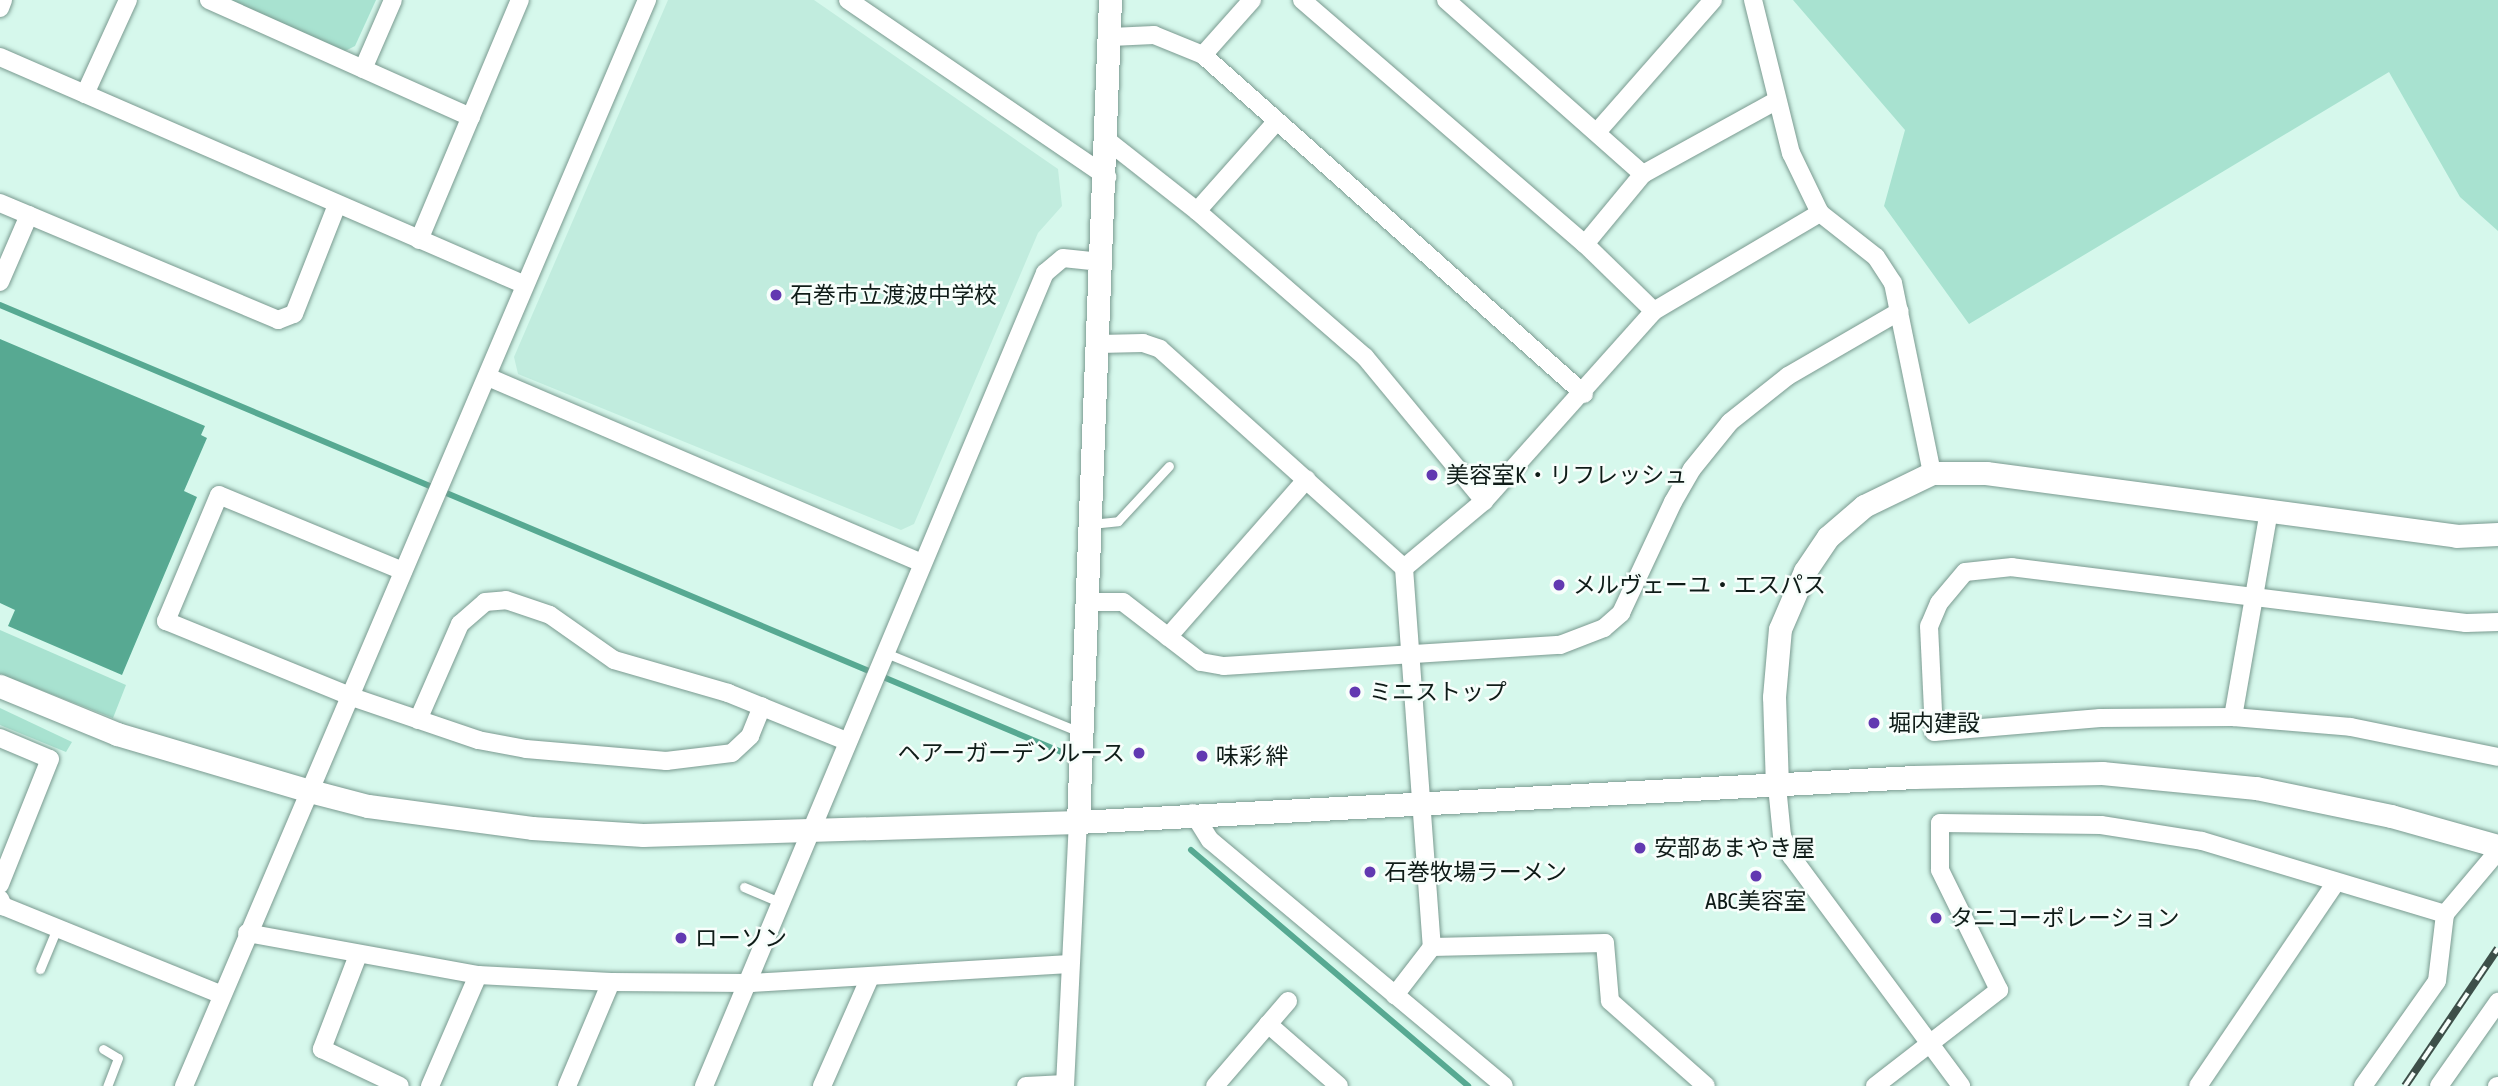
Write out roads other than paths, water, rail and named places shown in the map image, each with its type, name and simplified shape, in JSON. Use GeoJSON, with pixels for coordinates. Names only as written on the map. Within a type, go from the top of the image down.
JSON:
{"type":"FeatureCollection","features":[{"type":"Feature","properties":{"kind":"street"},"geometry":{"type":"LineString","coordinates":[[0,8],[4,0]]}},
{"type":"Feature","properties":{"kind":"street"},"geometry":{"type":"LineString","coordinates":[[85,94],[128,0]]}},
{"type":"Feature","properties":{"kind":"street"},"geometry":{"type":"LineString","coordinates":[[209,0],[471,117]]}},
{"type":"Feature","properties":{"kind":"street"},"geometry":{"type":"LineString","coordinates":[[363,69],[393,0]]}},
{"type":"Feature","properties":{"kind":"street"},"geometry":{"type":"LineString","coordinates":[[419,240],[520,0]]}},
{"type":"Feature","properties":{"kind":"street"},"geometry":{"type":"LineString","coordinates":[[184,1086],[647,0]]}},
{"type":"Feature","properties":{"kind":"street"},"geometry":{"type":"LineString","coordinates":[[848,0],[1107,177]]}},
{"type":"Feature","properties":{"kind":"street"},"geometry":{"type":"LineString","coordinates":[[1026,1086],[1065,1085],[1107,177],[1110,0]]}},
{"type":"Feature","properties":{"kind":"street"},"geometry":{"type":"LineString","coordinates":[[1203,55],[1252,0]]}},
{"type":"Feature","properties":{"kind":"street"},"geometry":{"type":"LineString","coordinates":[[1302,0],[1585,244],[1654,311]]}},
{"type":"Feature","properties":{"kind":"street"},"geometry":{"type":"LineString","coordinates":[[1446,0],[1643,174]]}},
{"type":"Feature","properties":{"kind":"street"},"geometry":{"type":"LineString","coordinates":[[1597,132],[1712,0]]}},
{"type":"Feature","properties":{"kind":"street"},"geometry":{"type":"LineString","coordinates":[[1754,0],[1776,101],[1791,153],[1820,213],[1876,257],[1893,283],[1932,472]]}},
{"type":"Feature","properties":{"kind":"street"},"geometry":{"type":"LineString","coordinates":[[1111,37],[1154,35],[1203,55],[1584,394]]}},
{"type":"Feature","properties":{"kind":"street"},"geometry":{"type":"LineString","coordinates":[[0,57],[525,285]]}},
{"type":"Feature","properties":{"kind":"street"},"geometry":{"type":"LineString","coordinates":[[1585,244],[1643,174],[1776,101]]}},
{"type":"Feature","properties":{"kind":"street"},"geometry":{"type":"LineString","coordinates":[[1197,211],[1277,121]]}},
{"type":"Feature","properties":{"kind":"street"},"geometry":{"type":"LineString","coordinates":[[1108,141],[1197,211],[1365,357],[1484,501]]}},
{"type":"Feature","properties":{"kind":"street"},"geometry":{"type":"LineString","coordinates":[[0,203],[278,320],[294,314],[337,205]]}},
{"type":"Feature","properties":{"kind":"street"},"geometry":{"type":"LineString","coordinates":[[1404,568],[1484,501],[1584,394],[1654,311],[1820,213]]}},
{"type":"Feature","properties":{"kind":"street"},"geometry":{"type":"LineString","coordinates":[[0,282],[30,215]]}},
{"type":"Feature","properties":{"kind":"street"},"geometry":{"type":"LineString","coordinates":[[704,1086],[751,983],[780,902],[846,741],[1045,273],[1063,258],[1101,262]]}},
{"type":"Feature","properties":{"kind":"street"},"geometry":{"type":"LineString","coordinates":[[1089,602],[1123,602],[1201,662],[1224,666],[1412,657],[1560,645],[1604,628],[1620,613],[1692,469],[1730,422],[1788,376],[1900,311]]}},
{"type":"Feature","properties":{"kind":"street"},"geometry":{"type":"LineString","coordinates":[[1100,345],[1143,343],[1160,349],[1404,568],[1425,804],[1432,947],[1395,995]]}},
{"type":"Feature","properties":{"kind":"street"},"geometry":{"type":"LineString","coordinates":[[488,377],[922,563]]}},
{"type":"Feature","properties":{"kind":"street"},"geometry":{"type":"LineString","coordinates":[[1961,1086],[1791,856],[1782,836],[1777,786],[1774,697],[1780,629],[1805,571],[1828,537],[1864,506],[1932,472],[1986,473],[2456,536],[2498,534]]}},
{"type":"Feature","properties":{"kind":"street"},"geometry":{"type":"LineString","coordinates":[[1168,637],[1307,479]]}},
{"type":"Feature","properties":{"kind":"street"},"geometry":{"type":"LineString","coordinates":[[403,571],[219,495],[166,621],[352,697],[478,740],[526,749],[666,761],[732,753],[750,736],[762,705]]}},
{"type":"Feature","properties":{"kind":"street"},"geometry":{"type":"LineString","coordinates":[[2233,717],[2269,512]]}},
{"type":"Feature","properties":{"kind":"street"},"geometry":{"type":"LineString","coordinates":[[2498,622],[2252,598],[2012,567],[1985,567],[1965,572],[1951,585],[1929,626],[1934,732],[2099,718],[2233,717],[2351,727],[2498,757]]}},
{"type":"Feature","properties":{"kind":"street"},"geometry":{"type":"LineString","coordinates":[[418,720],[460,624],[485,603],[506,600],[550,615],[614,660],[762,705],[846,741]]}},
{"type":"Feature","properties":{"kind":"street"},"geometry":{"type":"LineString","coordinates":[[0,686],[129,738],[368,806],[532,828],[643,835],[1078,822],[1194,813],[1425,804],[1913,777],[2139,776],[2256,788],[2457,833],[2498,849],[2445,914],[2437,981],[2363,1086]]}},
{"type":"Feature","properties":{"kind":"street"},"geometry":{"type":"LineString","coordinates":[[0,738],[50,759],[0,884]]}},
{"type":"Feature","properties":{"kind":"street"},"geometry":{"type":"LineString","coordinates":[[1194,813],[1210,840],[1504,1086]]}},
{"type":"Feature","properties":{"kind":"street"},"geometry":{"type":"LineString","coordinates":[[1875,1086],[1999,990],[1940,870],[1940,823],[2101,825],[2202,841],[2445,914]]}},
{"type":"Feature","properties":{"kind":"street"},"geometry":{"type":"LineString","coordinates":[[2198,1086],[2336,882]]}},
{"type":"Feature","properties":{"kind":"street"},"geometry":{"type":"LineString","coordinates":[[0,899],[4,906],[222,995]]}},
{"type":"Feature","properties":{"kind":"street"},"geometry":{"type":"LineString","coordinates":[[247,933],[478,975],[611,982],[751,983],[1069,964]]}},
{"type":"Feature","properties":{"kind":"street"},"geometry":{"type":"LineString","coordinates":[[1432,947],[1605,943],[1610,1001],[1706,1086]]}},
{"type":"Feature","properties":{"kind":"street"},"geometry":{"type":"LineString","coordinates":[[358,955],[322,1049],[400,1086]]}},
{"type":"Feature","properties":{"kind":"street"},"geometry":{"type":"LineString","coordinates":[[430,1086],[478,975]]}},
{"type":"Feature","properties":{"kind":"street"},"geometry":{"type":"LineString","coordinates":[[822,1086],[870,976]]}},
{"type":"Feature","properties":{"kind":"street"},"geometry":{"type":"LineString","coordinates":[[567,1086],[611,982]]}},
{"type":"Feature","properties":{"kind":"street"},"geometry":{"type":"LineString","coordinates":[[1215,1086],[1288,1001]]}},
{"type":"Feature","properties":{"kind":"street"},"geometry":{"type":"LineString","coordinates":[[2439,1086],[2498,1002]]}},
{"type":"Feature","properties":{"kind":"street"},"geometry":{"type":"LineString","coordinates":[[1268,1024],[1339,1086]]}},
{"type":"Feature","properties":{"kind":"lane"},"geometry":{"type":"LineString","coordinates":[[1091,524],[1118,521],[1169,466]]}},
{"type":"Feature","properties":{"kind":"lane"},"geometry":{"type":"LineString","coordinates":[[882,656],[1083,733]]}},
{"type":"Feature","properties":{"kind":"lane"},"geometry":{"type":"LineString","coordinates":[[744,887],[780,902]]}},
{"type":"Feature","properties":{"kind":"lane"},"geometry":{"type":"LineString","coordinates":[[40,969],[57,928]]}},
{"type":"Feature","properties":{"kind":"lane"},"geometry":{"type":"LineString","coordinates":[[103,1049],[118,1058],[107,1086]]}},
{"type":"Feature","properties":{"kind":"waterway"},"geometry":{"type":"LineString","coordinates":[[0,305],[1066,754]]}},
{"type":"Feature","properties":{"kind":"waterway"},"geometry":{"type":"LineString","coordinates":[[1191,850],[1468,1086]]}},
{"type":"Feature","properties":{"kind":"railway"},"geometry":{"type":"LineString","coordinates":[[2405,1086],[2498,948]]}},
{"type":"Feature","properties":{"kind":"place","name":"石巻市立渡波中学校"},"geometry":{"type":"Point","coordinates":[776,295]}},
{"type":"Feature","properties":{"kind":"place","name":"美容室K・リフレッシュ"},"geometry":{"type":"Point","coordinates":[1432,475]}},
{"type":"Feature","properties":{"kind":"place","name":"メルヴェーユ・エスパス"},"geometry":{"type":"Point","coordinates":[1559,585]}},
{"type":"Feature","properties":{"kind":"place","name":"ミニストップ"},"geometry":{"type":"Point","coordinates":[1355,692]}},
{"type":"Feature","properties":{"kind":"place","name":"堀内建設"},"geometry":{"type":"Point","coordinates":[1874,723]}},
{"type":"Feature","properties":{"kind":"place","name":"ヘアーガーデンルース"},"geometry":{"type":"Point","coordinates":[1139,753]}},
{"type":"Feature","properties":{"kind":"place","name":"味彩 絆"},"geometry":{"type":"Point","coordinates":[1202,756]}},
{"type":"Feature","properties":{"kind":"place","name":"安部あまやき屋"},"geometry":{"type":"Point","coordinates":[1640,848]}},
{"type":"Feature","properties":{"kind":"place","name":"石巻牧場ラーメン"},"geometry":{"type":"Point","coordinates":[1370,872]}},
{"type":"Feature","properties":{"kind":"place","name":"ABC美容室"},"geometry":{"type":"Point","coordinates":[1756,876]}},
{"type":"Feature","properties":{"kind":"place","name":"タニコーポレーション"},"geometry":{"type":"Point","coordinates":[1936,918]}},
{"type":"Feature","properties":{"kind":"place","name":"ローソン"},"geometry":{"type":"Point","coordinates":[681,938]}}]}
